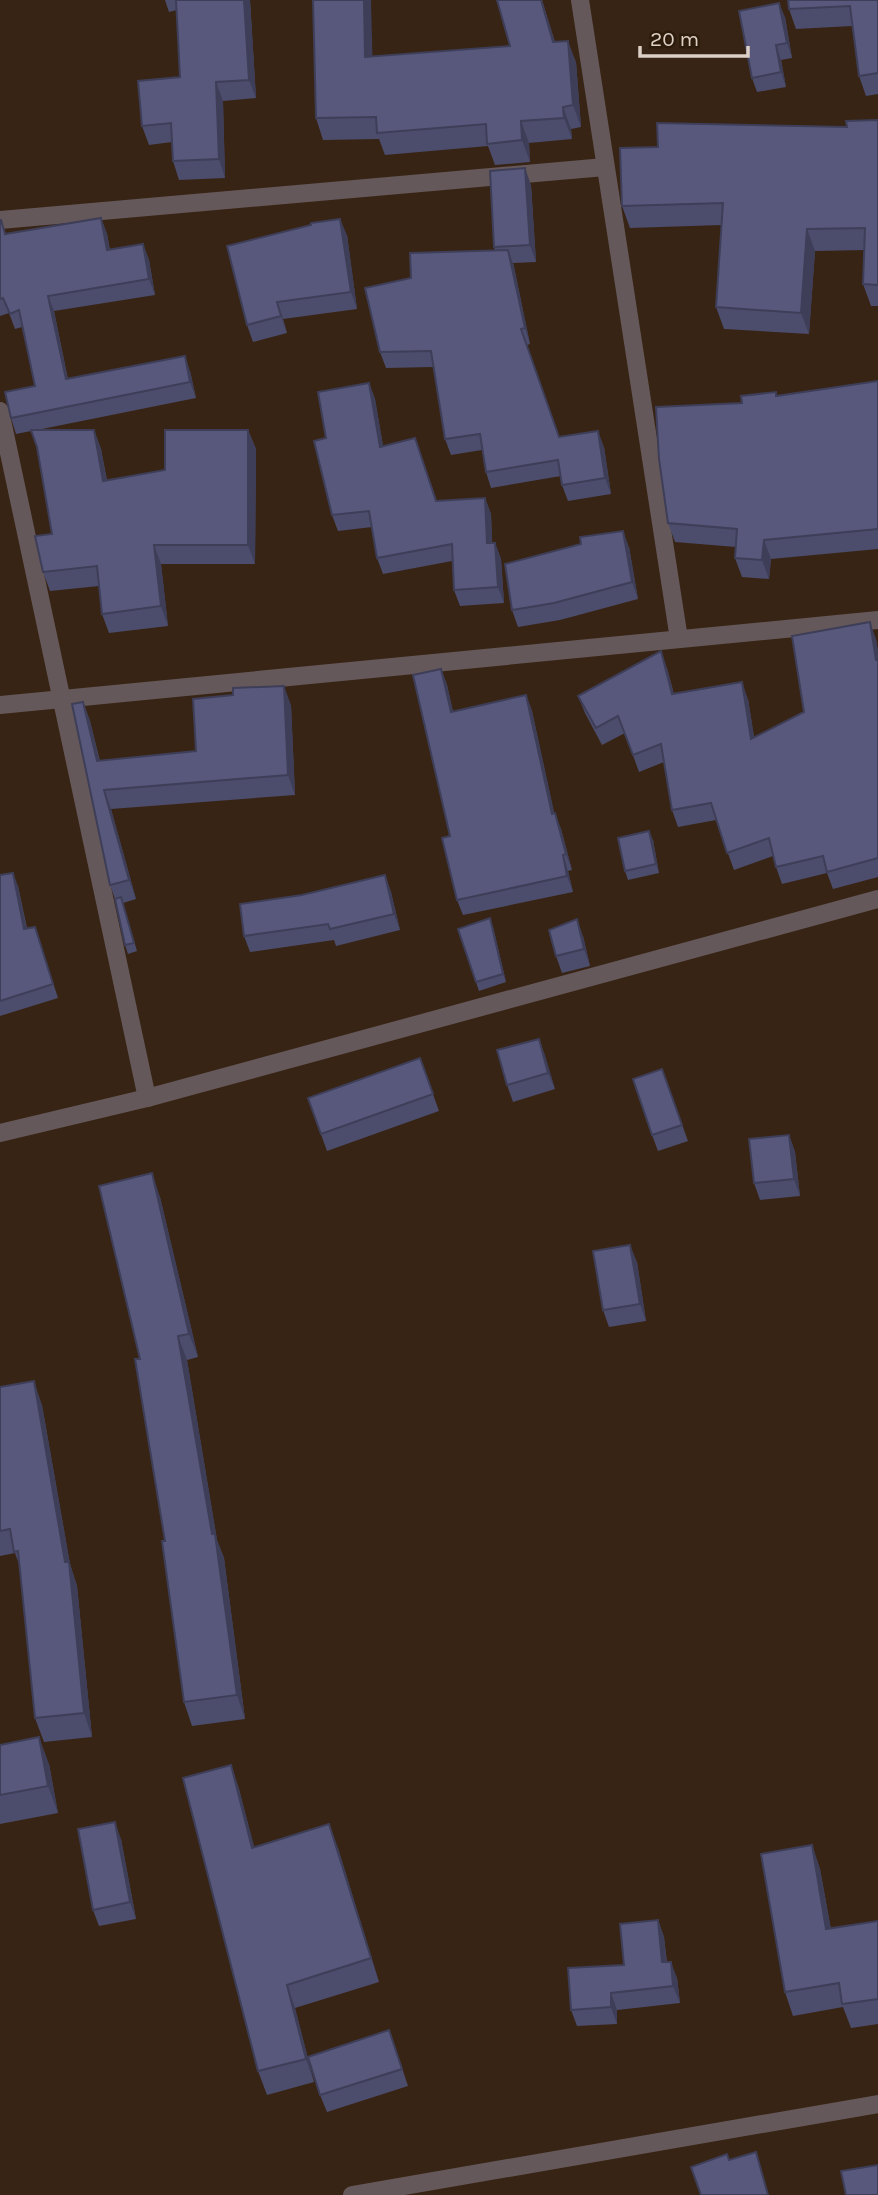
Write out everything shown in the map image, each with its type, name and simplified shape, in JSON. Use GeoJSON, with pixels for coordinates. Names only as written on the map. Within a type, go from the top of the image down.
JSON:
{"type":"FeatureCollection","features":[{"type":"Feature","properties":{"kind":"street"},"geometry":{"type":"LineString","coordinates":[[580,0],[679,639]]}},
{"type":"Feature","properties":{"kind":"street"},"geometry":{"type":"LineString","coordinates":[[0,220],[605,167]]}},
{"type":"Feature","properties":{"kind":"street"},"geometry":{"type":"LineString","coordinates":[[0,411],[147,1098]]}},
{"type":"Feature","properties":{"kind":"street"},"geometry":{"type":"LineString","coordinates":[[0,705],[878,620]]}},
{"type":"Feature","properties":{"kind":"street"},"geometry":{"type":"LineString","coordinates":[[0,1133],[147,1098],[878,899]]}},
{"type":"Feature","properties":{"kind":"street"},"geometry":{"type":"LineString","coordinates":[[352,2195],[878,2104]]}},
{"type":"Feature","properties":{"kind":"building"},"geometry":{"type":"Polygon","coordinates":[[[176,0],[244,0],[249,80],[216,82],[219,159],[173,161],[171,123],[142,126],[138,81],[180,77],[176,0]]]}},
{"type":"Feature","properties":{"kind":"building"},"geometry":{"type":"Polygon","coordinates":[[[313,0],[364,0],[365,57],[510,46],[497,0],[541,0],[553,42],[568,41],[573,105],[563,107],[564,118],[521,121],[522,140],[487,144],[486,124],[377,133],[376,117],[316,118],[313,0]]]}},
{"type":"Feature","properties":{"kind":"building"},"geometry":{"type":"Polygon","coordinates":[[[788,0],[878,0],[878,73],[859,76],[850,6],[789,9],[788,0]]]}},
{"type":"Feature","properties":{"kind":"building"},"geometry":{"type":"Polygon","coordinates":[[[779,3],[787,43],[776,45],[781,72],[752,78],[739,11],[779,3]]]}},
{"type":"Feature","properties":{"kind":"building"},"geometry":{"type":"Polygon","coordinates":[[[878,120],[878,285],[863,284],[865,228],[807,229],[801,313],[716,307],[723,203],[622,206],[620,148],[658,147],[657,123],[847,127],[846,121],[878,120]]]}},
{"type":"Feature","properties":{"kind":"building"},"geometry":{"type":"Polygon","coordinates":[[[525,168],[530,245],[494,247],[490,171],[525,168]]]}},
{"type":"Feature","properties":{"kind":"building"},"geometry":{"type":"Polygon","coordinates":[[[101,218],[107,250],[143,244],[149,279],[48,296],[66,379],[185,356],[190,382],[11,418],[5,392],[35,386],[19,310],[10,314],[3,298],[0,299],[0,220],[5,234],[101,218]]]}},
{"type":"Feature","properties":{"kind":"building"},"geometry":{"type":"Polygon","coordinates":[[[340,219],[351,292],[277,302],[281,316],[247,325],[227,246],[311,223],[340,219]]]}},
{"type":"Feature","properties":{"kind":"building"},"geometry":{"type":"Polygon","coordinates":[[[508,250],[525,328],[521,329],[559,437],[598,431],[605,478],[562,485],[558,460],[486,472],[480,434],[445,439],[431,351],[380,352],[365,288],[411,278],[410,253],[508,250]]]}},
{"type":"Feature","properties":{"kind":"building"},"geometry":{"type":"Polygon","coordinates":[[[878,381],[878,529],[764,540],[762,560],[735,558],[737,529],[668,523],[659,459],[656,407],[742,403],[741,396],[776,392],[776,396],[878,381]]]}},
{"type":"Feature","properties":{"kind":"building"},"geometry":{"type":"Polygon","coordinates":[[[369,383],[380,447],[415,438],[436,501],[485,498],[487,543],[495,543],[498,587],[454,590],[452,544],[377,558],[369,511],[332,515],[314,441],[326,438],[318,392],[369,383]]]}},
{"type":"Feature","properties":{"kind":"building"},"geometry":{"type":"Polygon","coordinates":[[[31,430],[94,430],[103,481],[165,470],[165,430],[248,430],[248,545],[154,545],[161,606],[102,614],[97,566],[43,572],[35,536],[52,534],[37,447],[31,430]]]}},
{"type":"Feature","properties":{"kind":"building"},"geometry":{"type":"Polygon","coordinates":[[[623,531],[632,582],[554,603],[512,610],[505,564],[581,544],[580,537],[623,531]]]}},
{"type":"Feature","properties":{"kind":"building"},"geometry":{"type":"Polygon","coordinates":[[[870,622],[878,660],[878,858],[827,872],[823,856],[776,867],[769,838],[727,853],[711,803],[672,810],[661,744],[633,755],[618,716],[596,728],[578,696],[661,651],[672,694],[742,682],[751,739],[804,712],[792,636],[870,622]]]}},
{"type":"Feature","properties":{"kind":"building"},"geometry":{"type":"Polygon","coordinates":[[[441,669],[451,712],[526,695],[552,814],[555,813],[566,854],[563,855],[567,876],[457,900],[442,838],[450,836],[413,675],[441,669]]]}},
{"type":"Feature","properties":{"kind":"building"},"geometry":{"type":"Polygon","coordinates":[[[284,686],[288,775],[104,790],[129,880],[110,885],[72,704],[83,702],[97,761],[196,751],[193,699],[233,695],[233,688],[284,686]]]}},
{"type":"Feature","properties":{"kind":"building"},"geometry":{"type":"Polygon","coordinates":[[[649,831],[656,864],[625,871],[618,838],[649,831]]]}},
{"type":"Feature","properties":{"kind":"building"},"geometry":{"type":"Polygon","coordinates":[[[13,873],[24,929],[35,927],[53,984],[0,1001],[0,875],[13,873]]]}},
{"type":"Feature","properties":{"kind":"building"},"geometry":{"type":"Polygon","coordinates":[[[385,875],[394,914],[330,929],[328,924],[244,936],[240,904],[302,895],[385,875]]]}},
{"type":"Feature","properties":{"kind":"building"},"geometry":{"type":"Polygon","coordinates":[[[121,897],[134,943],[125,945],[115,899],[121,897]]]}},
{"type":"Feature","properties":{"kind":"building"},"geometry":{"type":"Polygon","coordinates":[[[490,918],[503,974],[476,982],[458,929],[490,918]]]}},
{"type":"Feature","properties":{"kind":"building"},"geometry":{"type":"Polygon","coordinates":[[[577,919],[584,949],[556,956],[549,930],[577,919]]]}},
{"type":"Feature","properties":{"kind":"building"},"geometry":{"type":"Polygon","coordinates":[[[539,1039],[548,1073],[507,1085],[497,1050],[539,1039]]]}},
{"type":"Feature","properties":{"kind":"building"},"geometry":{"type":"Polygon","coordinates":[[[420,1058],[433,1094],[321,1134],[308,1098],[420,1058]]]}},
{"type":"Feature","properties":{"kind":"building"},"geometry":{"type":"Polygon","coordinates":[[[662,1069],[682,1125],[652,1135],[633,1079],[662,1069]]]}},
{"type":"Feature","properties":{"kind":"building"},"geometry":{"type":"Polygon","coordinates":[[[789,1135],[794,1179],[754,1183],[749,1139],[789,1135]]]}},
{"type":"Feature","properties":{"kind":"building"},"geometry":{"type":"Polygon","coordinates":[[[152,1173],[189,1334],[178,1336],[212,1534],[215,1534],[237,1695],[184,1702],[162,1541],[165,1541],[135,1359],[140,1359],[99,1186],[152,1173]]]}},
{"type":"Feature","properties":{"kind":"building"},"geometry":{"type":"Polygon","coordinates":[[[630,1245],[640,1304],[603,1310],[593,1251],[630,1245]]]}},
{"type":"Feature","properties":{"kind":"building"},"geometry":{"type":"Polygon","coordinates":[[[34,1381],[65,1562],[69,1562],[84,1713],[35,1718],[18,1551],[14,1552],[10,1529],[0,1531],[0,1387],[34,1381]]]}},
{"type":"Feature","properties":{"kind":"building"},"geometry":{"type":"Polygon","coordinates":[[[39,1737],[48,1786],[0,1795],[0,1745],[39,1737]]]}},
{"type":"Feature","properties":{"kind":"building"},"geometry":{"type":"Polygon","coordinates":[[[231,1765],[252,1848],[329,1824],[371,1958],[287,1985],[306,2059],[258,2071],[183,1778],[231,1765]]]}},
{"type":"Feature","properties":{"kind":"building"},"geometry":{"type":"Polygon","coordinates":[[[115,1822],[130,1902],[93,1910],[78,1829],[115,1822]]]}},
{"type":"Feature","properties":{"kind":"building"},"geometry":{"type":"Polygon","coordinates":[[[812,1845],[826,1929],[878,1921],[878,1999],[842,2004],[839,1983],[785,1992],[761,1854],[812,1845]]]}},
{"type":"Feature","properties":{"kind":"building"},"geometry":{"type":"Polygon","coordinates":[[[658,1920],[662,1962],[671,1962],[673,1986],[611,1993],[611,2007],[571,2010],[568,1968],[624,1965],[620,1924],[658,1920]]]}},
{"type":"Feature","properties":{"kind":"building"},"geometry":{"type":"Polygon","coordinates":[[[389,2030],[402,2069],[320,2095],[308,2057],[389,2030]]]}},
{"type":"Feature","properties":{"kind":"building"},"geometry":{"type":"Polygon","coordinates":[[[756,2152],[768,2195],[701,2195],[691,2167],[727,2154],[729,2160],[756,2152]]]}},
{"type":"Feature","properties":{"kind":"building"},"geometry":{"type":"Polygon","coordinates":[[[878,2165],[878,2195],[846,2195],[841,2171],[878,2165]]]}}]}
